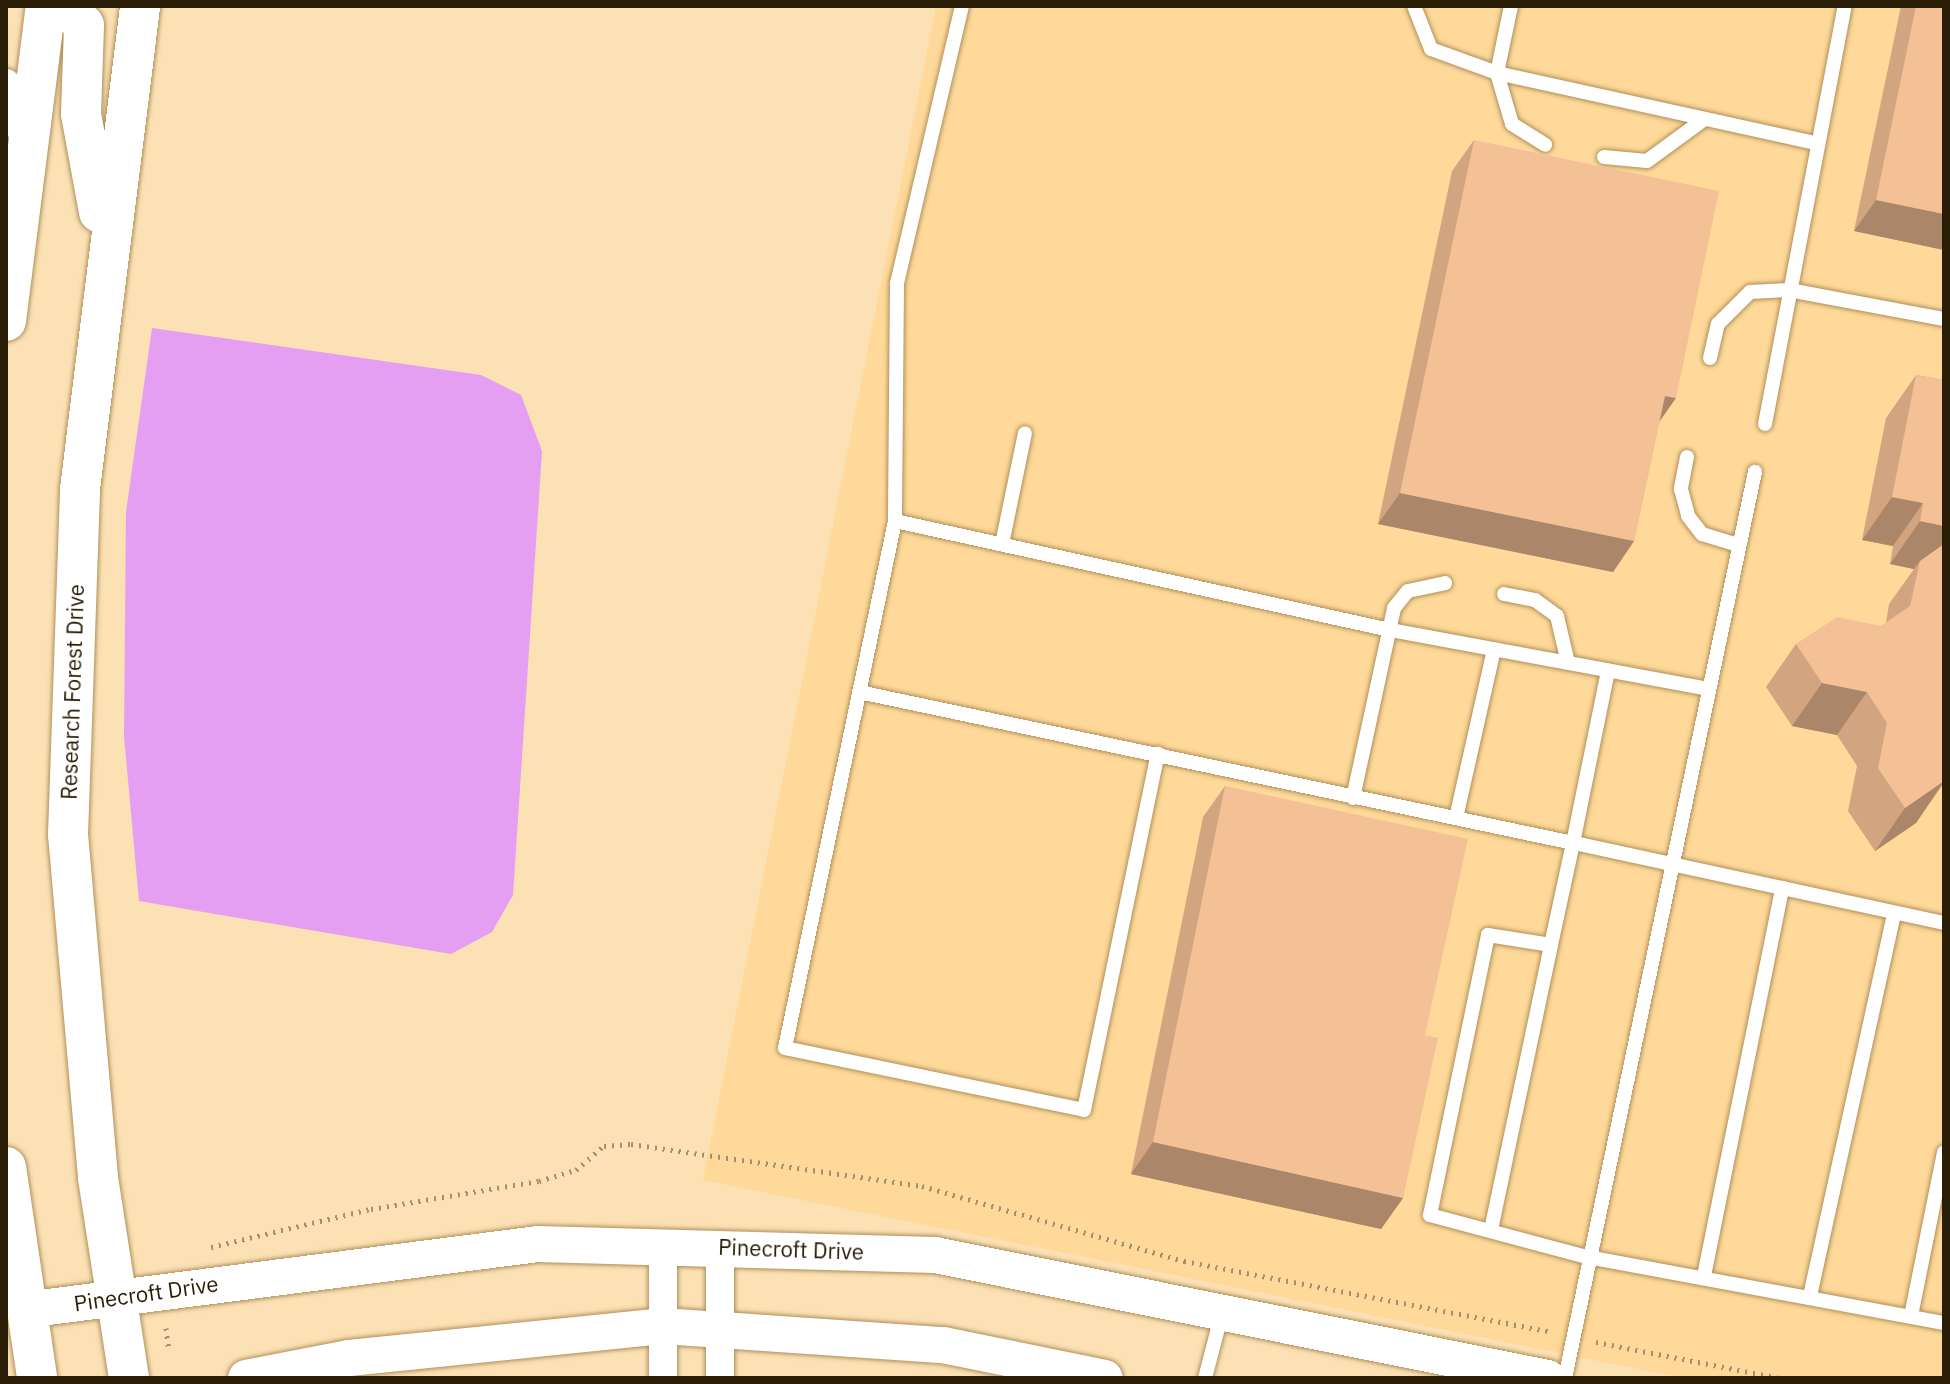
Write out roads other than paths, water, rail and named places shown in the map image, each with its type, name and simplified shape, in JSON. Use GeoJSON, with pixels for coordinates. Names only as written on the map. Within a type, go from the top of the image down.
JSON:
{"type":"FeatureCollection","features":[{"type":"Feature","properties":{"kind":"main road"},"geometry":{"type":"LineString","coordinates":[[6,321],[46,6]]}},
{"type":"Feature","properties":{"kind":"main road"},"geometry":{"type":"LineString","coordinates":[[66,6],[84,25],[81,114],[105,247]]}},
{"type":"Feature","properties":{"kind":"main road","name":"Research Forest Drive"},"geometry":{"type":"LineString","coordinates":[[129,1378],[98,1177],[68,835],[80,489],[105,247],[140,6]]}},
{"type":"Feature","properties":{"kind":"main road"},"geometry":{"type":"LineString","coordinates":[[6,1167],[16,1314],[37,1378]]}},
{"type":"Feature","properties":{"kind":"street"},"geometry":{"type":"LineString","coordinates":[[6,83],[28,154]]}},
{"type":"Feature","properties":{"kind":"street","name":"Pinecroft Drive"},"geometry":{"type":"LineString","coordinates":[[16,1314],[116,1296],[538,1244],[663,1244],[935,1255],[1548,1378]]}},
{"type":"Feature","properties":{"kind":"street"},"geometry":{"type":"LineString","coordinates":[[663,1244],[663,1378]]}},
{"type":"Feature","properties":{"kind":"street"},"geometry":{"type":"LineString","coordinates":[[720,1247],[720,1378]]}},
{"type":"Feature","properties":{"kind":"street"},"geometry":{"type":"LineString","coordinates":[[246,1378],[379,1354],[662,1326],[943,1345],[1105,1378]]}},
{"type":"Feature","properties":{"kind":"lane"},"geometry":{"type":"LineString","coordinates":[[962,6],[897,283],[895,521],[785,1048],[1084,1110],[1158,754]]}},
{"type":"Feature","properties":{"kind":"lane"},"geometry":{"type":"LineString","coordinates":[[1414,6],[1431,49],[1497,73],[1816,143]]}},
{"type":"Feature","properties":{"kind":"lane"},"geometry":{"type":"LineString","coordinates":[[1511,6],[1497,73],[1512,124],[1545,145]]}},
{"type":"Feature","properties":{"kind":"lane"},"geometry":{"type":"LineString","coordinates":[[1765,424],[1816,143],[1845,6]]}},
{"type":"Feature","properties":{"kind":"lane"},"geometry":{"type":"LineString","coordinates":[[1604,157],[1647,161],[1672,149],[1703,120]]}},
{"type":"Feature","properties":{"kind":"lane"},"geometry":{"type":"LineString","coordinates":[[1710,358],[1732,305],[1750,292],[1789,290],[1944,319]]}},
{"type":"Feature","properties":{"kind":"lane"},"geometry":{"type":"LineString","coordinates":[[1002,544],[1025,433]]}},
{"type":"Feature","properties":{"kind":"lane"},"geometry":{"type":"LineString","coordinates":[[1687,457],[1681,489],[1688,516],[1702,534],[1739,545]]}},
{"type":"Feature","properties":{"kind":"lane"},"geometry":{"type":"LineString","coordinates":[[1565,1378],[1668,864],[1755,472]]}},
{"type":"Feature","properties":{"kind":"lane"},"geometry":{"type":"LineString","coordinates":[[895,521],[1390,630],[1707,689]]}},
{"type":"Feature","properties":{"kind":"lane"},"geometry":{"type":"LineString","coordinates":[[1353,798],[1390,630],[1408,591],[1445,583]]}},
{"type":"Feature","properties":{"kind":"lane"},"geometry":{"type":"LineString","coordinates":[[1504,594],[1535,600],[1557,616],[1568,663]]}},
{"type":"Feature","properties":{"kind":"lane"},"geometry":{"type":"LineString","coordinates":[[1456,818],[1494,649]]}},
{"type":"Feature","properties":{"kind":"lane"},"geometry":{"type":"LineString","coordinates":[[1491,1230],[1608,671]]}},
{"type":"Feature","properties":{"kind":"lane"},"geometry":{"type":"LineString","coordinates":[[859,692],[1944,923]]}},
{"type":"Feature","properties":{"kind":"lane"},"geometry":{"type":"LineString","coordinates":[[1704,1276],[1782,888]]}},
{"type":"Feature","properties":{"kind":"lane"},"geometry":{"type":"LineString","coordinates":[[1810,1296],[1894,913]]}},
{"type":"Feature","properties":{"kind":"lane"},"geometry":{"type":"LineString","coordinates":[[1551,945],[1488,935],[1430,1215],[1587,1257],[1704,1276],[1944,1323]]}},
{"type":"Feature","properties":{"kind":"lane"},"geometry":{"type":"LineString","coordinates":[[1911,1316],[1944,1152]]}},
{"type":"Feature","properties":{"kind":"lane"},"geometry":{"type":"LineString","coordinates":[[1205,1378],[1222,1313]]}}]}
